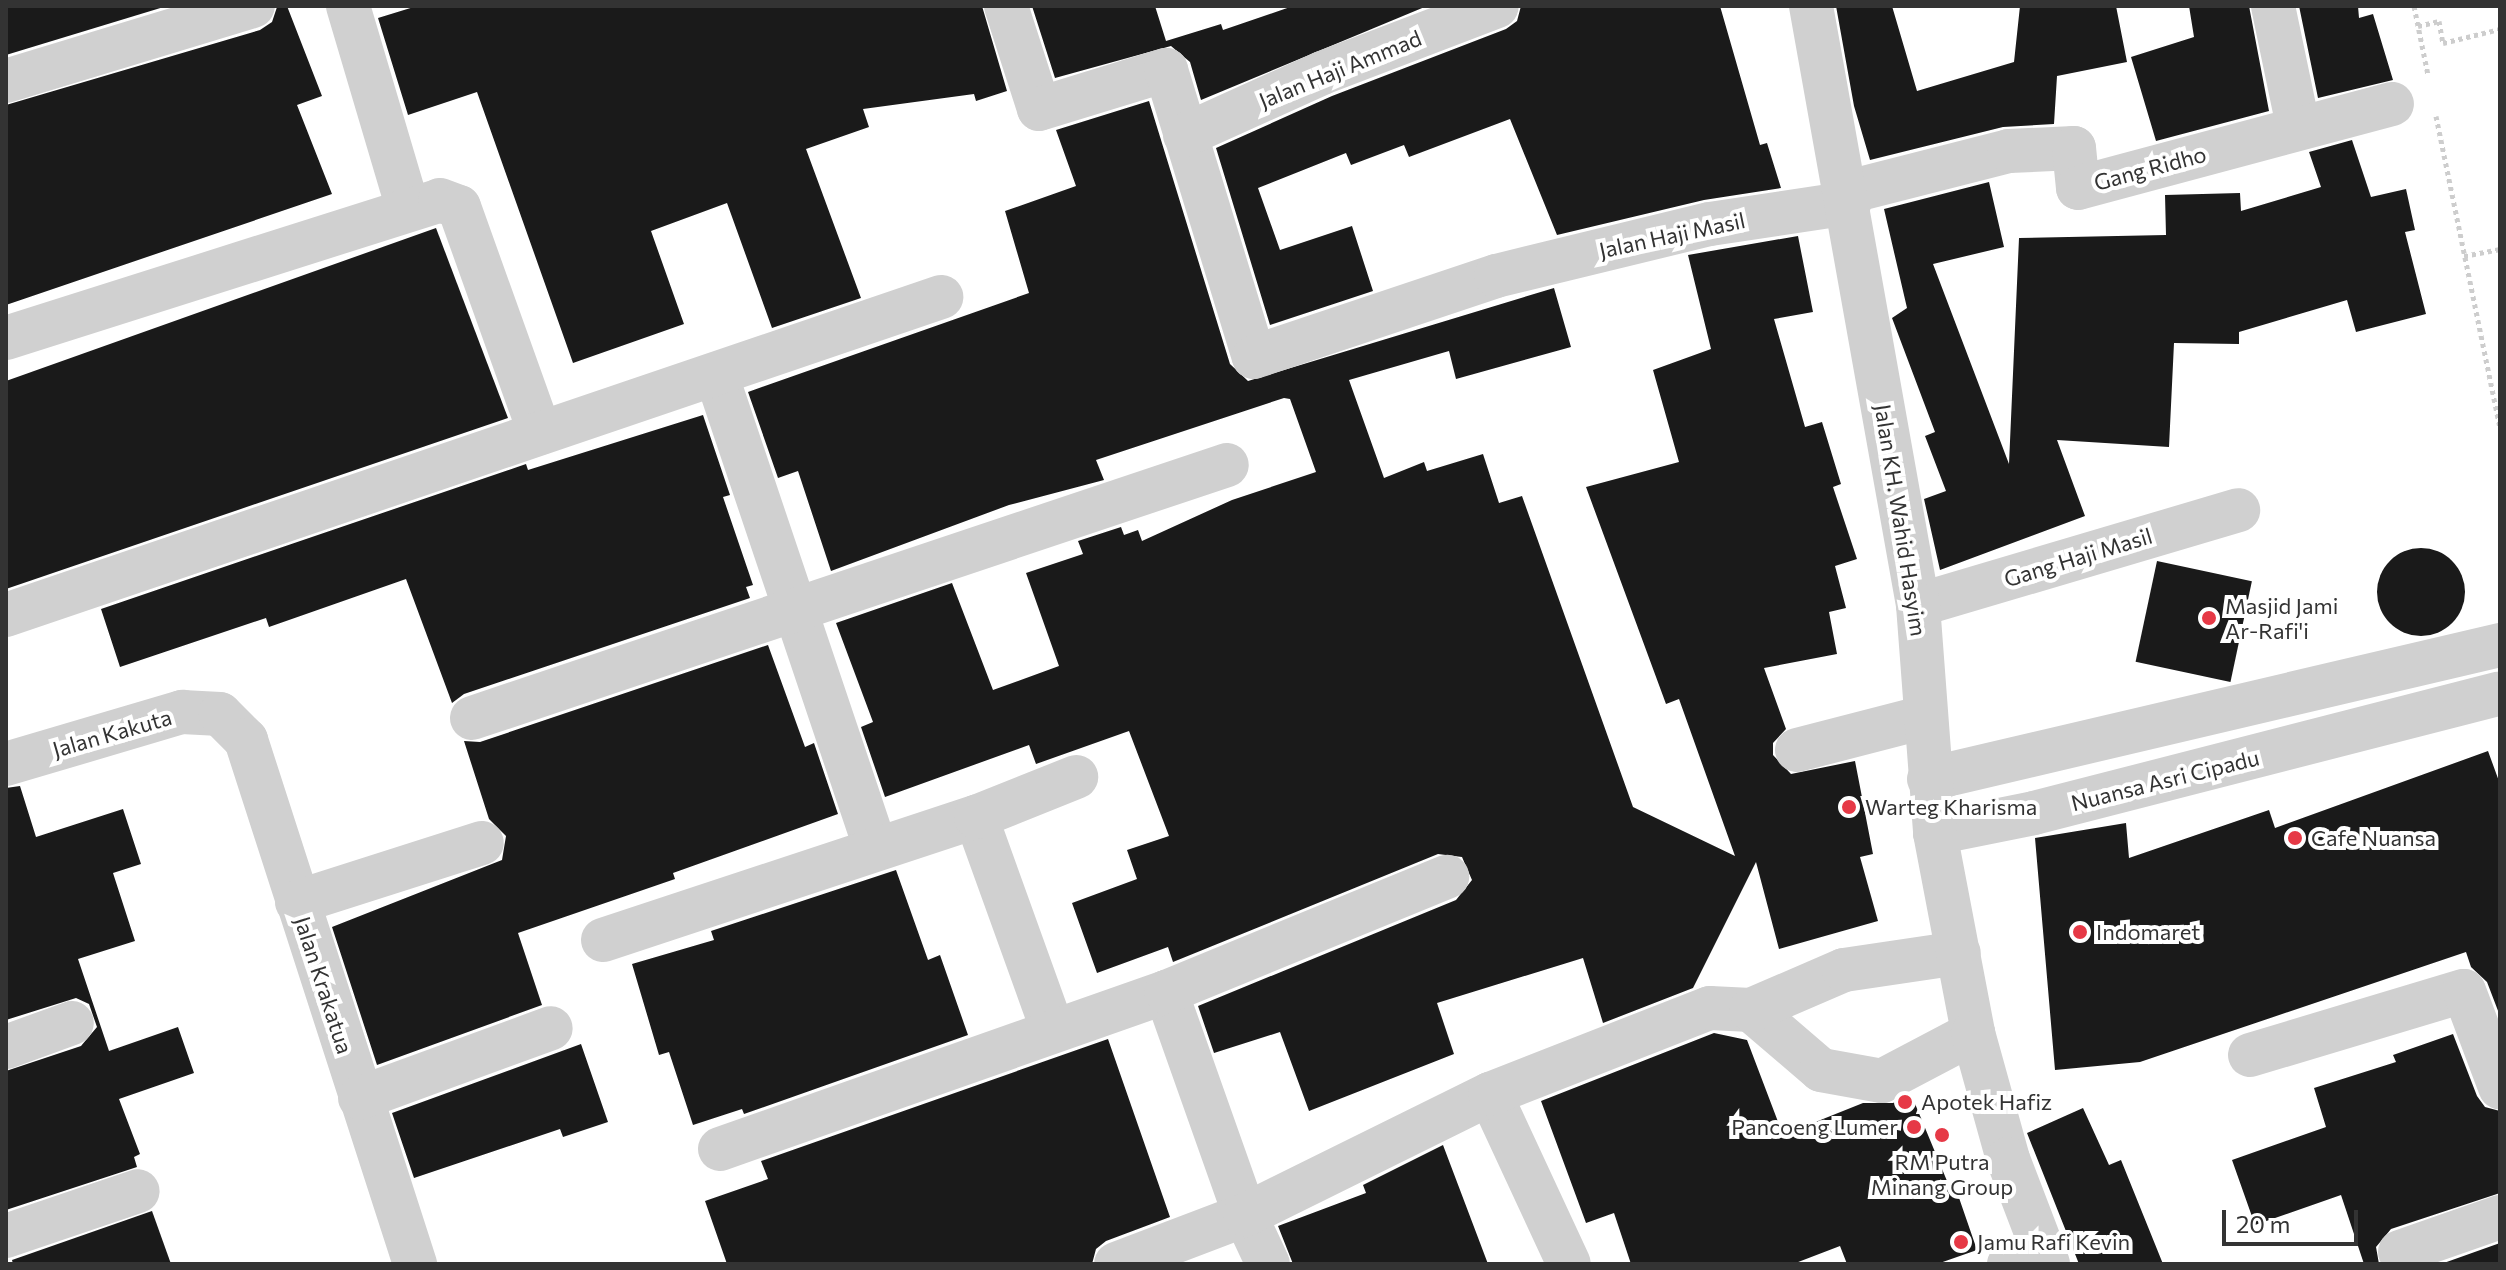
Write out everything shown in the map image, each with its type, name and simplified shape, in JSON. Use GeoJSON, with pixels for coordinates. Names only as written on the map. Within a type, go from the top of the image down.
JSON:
{"type":"FeatureCollection","features":[{"type":"Feature","properties":{"kind":"street"},"geometry":{"type":"LineString","coordinates":[[6,81],[253,6]]}},
{"type":"Feature","properties":{"kind":"street"},"geometry":{"type":"LineString","coordinates":[[348,6],[408,209]]}},
{"type":"Feature","properties":{"kind":"street"},"geometry":{"type":"LineString","coordinates":[[1006,6],[1039,109],[1166,70],[1185,135]]}},
{"type":"Feature","properties":{"kind":"street","name":"Jalan Haji Ammad"},"geometry":{"type":"LineString","coordinates":[[1185,135],[1322,73],[1497,6]]}},
{"type":"Feature","properties":{"kind":"street","name":"Jalan KH. Wahid Hasyim"},"geometry":{"type":"LineString","coordinates":[[1811,6],[1848,197],[1918,605],[1935,833],[1973,1033],[2033,1258]]}},
{"type":"Feature","properties":{"kind":"street"},"geometry":{"type":"LineString","coordinates":[[2273,6],[2298,126]]}},
{"type":"Feature","properties":{"kind":"street","name":"Gang Ridho"},"geometry":{"type":"LineString","coordinates":[[1848,197],[2009,151],[2074,148],[2078,188],[2298,126],[2418,97]]}},
{"type":"Feature","properties":{"kind":"street","name":"Jalan Haji Masil"},"geometry":{"type":"LineString","coordinates":[[1185,135],[1254,357],[1496,276],[1710,224],[1848,197]]}},
{"type":"Feature","properties":{"kind":"street"},"geometry":{"type":"LineString","coordinates":[[6,338],[440,200],[459,207],[540,433]]}},
{"type":"Feature","properties":{"kind":"street"},"geometry":{"type":"LineString","coordinates":[[6,615],[540,433],[717,377],[941,297]]}},
{"type":"Feature","properties":{"kind":"street"},"geometry":{"type":"LineString","coordinates":[[717,377],[876,849]]}},
{"type":"Feature","properties":{"kind":"street"},"geometry":{"type":"LineString","coordinates":[[472,718],[795,614],[1227,465]]}},
{"type":"Feature","properties":{"kind":"street","name":"Gang Haji Masil"},"geometry":{"type":"LineString","coordinates":[[1918,605],[2238,510]]}},
{"type":"Feature","properties":{"kind":"street"},"geometry":{"type":"LineString","coordinates":[[1929,779],[2288,698],[2500,645]]}},
{"type":"Feature","properties":{"kind":"street","name":"Nuansa Asri Cipadu"},"geometry":{"type":"LineString","coordinates":[[1935,833],[2301,747],[2500,693]]}},
{"type":"Feature","properties":{"kind":"street"},"geometry":{"type":"LineString","coordinates":[[2288,698],[2301,747]]}},
{"type":"Feature","properties":{"kind":"street","name":"Jalan Kakuta"},"geometry":{"type":"LineString","coordinates":[[6,764],[182,712],[220,714]]}},
{"type":"Feature","properties":{"kind":"street","name":"Jalan Krakatua"},"geometry":{"type":"LineString","coordinates":[[220,714],[246,740],[415,1264]]}},
{"type":"Feature","properties":{"kind":"street"},"geometry":{"type":"LineString","coordinates":[[1797,750],[1925,717]]}},
{"type":"Feature","properties":{"kind":"street"},"geometry":{"type":"LineString","coordinates":[[603,940],[976,817],[1076,777]]}},
{"type":"Feature","properties":{"kind":"street"},"geometry":{"type":"LineString","coordinates":[[976,817],[1053,1031]]}},
{"type":"Feature","properties":{"kind":"street"},"geometry":{"type":"LineString","coordinates":[[297,902],[482,843]]}},
{"type":"Feature","properties":{"kind":"street"},"geometry":{"type":"LineString","coordinates":[[720,1149],[1166,992],[1447,877]]}},
{"type":"Feature","properties":{"kind":"street"},"geometry":{"type":"LineString","coordinates":[[1116,1264],[1245,1215],[1490,1094],[1710,1008],[1751,1010],[1844,970],[1959,953]]}},
{"type":"Feature","properties":{"kind":"street"},"geometry":{"type":"LineString","coordinates":[[2250,1055],[2464,991],[2500,1087]]}},
{"type":"Feature","properties":{"kind":"street"},"geometry":{"type":"LineString","coordinates":[[1166,992],[1245,1215],[1268,1264]]}},
{"type":"Feature","properties":{"kind":"street"},"geometry":{"type":"LineString","coordinates":[[1751,1010],[1821,1070],[1882,1081],[1973,1033]]}},
{"type":"Feature","properties":{"kind":"street"},"geometry":{"type":"LineString","coordinates":[[6,1047],[72,1023]]}},
{"type":"Feature","properties":{"kind":"street"},"geometry":{"type":"LineString","coordinates":[[360,1098],[551,1028]]}},
{"type":"Feature","properties":{"kind":"street"},"geometry":{"type":"LineString","coordinates":[[1490,1094],[1569,1264]]}},
{"type":"Feature","properties":{"kind":"street"},"geometry":{"type":"LineString","coordinates":[[6,1236],[138,1191]]}},
{"type":"Feature","properties":{"kind":"street"},"geometry":{"type":"LineString","coordinates":[[2400,1252],[2500,1217]]}},
{"type":"Feature","properties":{"kind":"path"},"geometry":{"type":"LineString","coordinates":[[2414,6],[2418,26],[2418,97],[2464,256],[2500,429]]}},
{"type":"Feature","properties":{"kind":"path"},"geometry":{"type":"LineString","coordinates":[[2418,26],[2439,21],[2443,43],[2500,29]]}},
{"type":"Feature","properties":{"kind":"path"},"geometry":{"type":"LineString","coordinates":[[2464,256],[2500,249]]}},
{"type":"Feature","properties":{"kind":"building"},"geometry":{"type":"Polygon","coordinates":[[[6,6],[167,6],[6,55],[6,6]]]}},
{"type":"Feature","properties":{"kind":"building"},"geometry":{"type":"Polygon","coordinates":[[[287,6],[322,96],[297,105],[332,194],[6,305],[6,105],[260,30],[272,22],[277,7],[287,6]]]}},
{"type":"Feature","properties":{"kind":"building"},"geometry":{"type":"Polygon","coordinates":[[[417,6],[982,6],[1007,91],[976,101],[974,94],[863,109],[869,127],[806,149],[861,298],[772,328],[727,203],[651,231],[684,324],[573,363],[477,92],[408,115],[378,18],[417,6]]]}},
{"type":"Feature","properties":{"kind":"building"},"geometry":{"type":"Polygon","coordinates":[[[1032,6],[1155,6],[1166,41],[1221,24],[1223,30],[1293,6],[1427,6],[1201,100],[1190,62],[1171,46],[1055,78],[1032,6]]]}},
{"type":"Feature","properties":{"kind":"building"},"geometry":{"type":"Polygon","coordinates":[[[1521,6],[1720,6],[1760,145],[1767,143],[1781,188],[1704,200],[1557,235],[1510,119],[1409,157],[1404,145],[1351,165],[1346,153],[1258,188],[1280,250],[1352,226],[1373,291],[1270,325],[1216,148],[1332,96],[1506,29],[1517,21],[1521,6]]]}},
{"type":"Feature","properties":{"kind":"building"},"geometry":{"type":"Polygon","coordinates":[[[1836,6],[1892,6],[1917,91],[2014,62],[2020,6],[2116,6],[2127,62],[2057,76],[2054,124],[2003,127],[1870,160],[1854,106],[1836,6]]]}},
{"type":"Feature","properties":{"kind":"building"},"geometry":{"type":"Polygon","coordinates":[[[2189,6],[2249,6],[2269,111],[2156,141],[2131,57],[2194,37],[2189,6]]]}},
{"type":"Feature","properties":{"kind":"building"},"geometry":{"type":"Polygon","coordinates":[[[2299,6],[2358,6],[2359,18],[2373,14],[2393,80],[2318,98],[2299,6]]]}},
{"type":"Feature","properties":{"kind":"building"},"geometry":{"type":"Polygon","coordinates":[[[1149,101],[1230,364],[1248,381],[1554,288],[1571,347],[1456,379],[1449,351],[1349,380],[1384,478],[1424,462],[1427,471],[1483,454],[1499,503],[1522,496],[1633,807],[1735,856],[1679,699],[1666,704],[1586,487],[1679,462],[1653,370],[1711,349],[1688,255],[1798,236],[1813,312],[1774,319],[1805,427],[1822,422],[1841,484],[1833,487],[1857,559],[1835,566],[1846,608],[1829,612],[1837,654],[1764,668],[1786,729],[1773,743],[1773,755],[1791,774],[1855,761],[1873,854],[1860,857],[1878,921],[1779,949],[1756,862],[1693,988],[1603,1023],[1583,958],[1437,1003],[1454,1054],[1309,1111],[1280,1032],[1214,1053],[1198,1006],[1456,900],[1472,880],[1462,857],[1438,854],[1173,962],[1168,947],[1097,973],[1072,903],[1137,879],[1127,850],[1169,836],[1129,731],[1036,764],[1029,745],[885,797],[861,727],[873,722],[836,623],[952,583],[993,690],[1059,666],[1026,573],[1083,554],[1078,541],[1121,527],[1124,535],[1138,530],[1142,541],[1232,500],[1316,472],[1290,399],[1284,398],[1096,460],[1104,480],[1009,505],[831,571],[798,471],[778,478],[748,392],[1029,293],[1005,211],[1076,186],[1056,130],[1149,101]]]}},
{"type":"Feature","properties":{"kind":"building"},"geometry":{"type":"Polygon","coordinates":[[[2352,140],[2371,197],[2406,189],[2415,230],[2405,232],[2426,314],[2356,332],[2347,300],[2239,332],[2239,344],[2174,343],[2169,447],[2057,440],[2085,516],[1940,570],[1924,499],[1946,491],[1925,436],[1935,432],[1892,318],[1907,308],[1884,209],[1989,182],[2004,247],[1933,264],[2009,464],[2019,238],[2166,235],[2165,195],[2240,193],[2241,211],[2321,187],[2309,152],[2352,140]]]}},
{"type":"Feature","properties":{"kind":"building"},"geometry":{"type":"Polygon","coordinates":[[[436,228],[508,418],[6,589],[6,381],[436,228]]]}},
{"type":"Feature","properties":{"kind":"building"},"geometry":{"type":"Polygon","coordinates":[[[703,415],[730,495],[723,497],[753,585],[746,587],[750,598],[464,694],[452,703],[406,579],[269,627],[266,618],[120,667],[101,609],[526,464],[528,470],[703,415]]]}},
{"type":"Feature","properties":{"kind":"building"},"geometry":{"type":"Polygon","coordinates":[[[2421,548],[2438,551],[2452,561],[2462,575],[2465,592],[2462,609],[2452,623],[2438,633],[2421,636],[2404,633],[2390,623],[2380,609],[2377,592],[2380,575],[2390,561],[2404,551],[2421,548]]]}},
{"type":"Feature","properties":{"kind":"building"},"geometry":{"type":"Polygon","coordinates":[[[2157,561],[2252,581],[2230,682],[2136,662],[2157,561]]]}},
{"type":"Feature","properties":{"kind":"building"},"geometry":{"type":"Polygon","coordinates":[[[768,645],[805,747],[814,743],[838,814],[673,873],[675,879],[518,933],[542,1005],[377,1065],[332,927],[502,860],[506,836],[489,819],[464,741],[480,742],[768,645]]]}},
{"type":"Feature","properties":{"kind":"building"},"geometry":{"type":"Polygon","coordinates":[[[2488,751],[2500,784],[2500,1016],[2487,982],[2471,967],[2466,952],[2140,1062],[2055,1070],[2035,838],[2126,823],[2129,858],[2269,810],[2275,828],[2488,751]]]}},
{"type":"Feature","properties":{"kind":"building"},"geometry":{"type":"Polygon","coordinates":[[[20,786],[36,837],[123,809],[141,864],[113,873],[135,941],[78,959],[109,1051],[178,1027],[194,1073],[119,1099],[140,1154],[134,1157],[137,1167],[6,1210],[6,1071],[81,1046],[97,1027],[89,1004],[76,998],[6,1020],[6,788],[20,786]]]}},
{"type":"Feature","properties":{"kind":"building"},"geometry":{"type":"Polygon","coordinates":[[[896,870],[928,960],[940,955],[968,1035],[744,1114],[742,1109],[693,1125],[669,1052],[659,1055],[632,964],[714,940],[711,931],[896,870]]]}},
{"type":"Feature","properties":{"kind":"building"},"geometry":{"type":"Polygon","coordinates":[[[1714,1033],[1747,1040],[1783,1135],[1863,1103],[1893,1103],[1911,1094],[1952,1193],[1957,1192],[1977,1250],[1937,1264],[1847,1264],[1840,1246],[1793,1264],[1631,1264],[1614,1213],[1586,1223],[1541,1101],[1714,1033]]]}},
{"type":"Feature","properties":{"kind":"building"},"geometry":{"type":"Polygon","coordinates":[[[2453,1034],[2477,1096],[2485,1107],[2500,1111],[2500,1193],[2391,1229],[2376,1247],[2379,1264],[2364,1264],[2341,1195],[2255,1225],[2232,1160],[2326,1127],[2314,1088],[2396,1062],[2393,1055],[2453,1034]]]}},
{"type":"Feature","properties":{"kind":"building"},"geometry":{"type":"Polygon","coordinates":[[[1108,1039],[1170,1217],[1106,1241],[1096,1249],[1092,1264],[727,1264],[705,1201],[768,1179],[761,1161],[1108,1039]]]}},
{"type":"Feature","properties":{"kind":"building"},"geometry":{"type":"Polygon","coordinates":[[[581,1044],[608,1122],[563,1137],[560,1129],[414,1178],[392,1113],[581,1044]]]}},
{"type":"Feature","properties":{"kind":"building"},"geometry":{"type":"Polygon","coordinates":[[[2083,1108],[2109,1165],[2121,1160],[2163,1264],[2079,1264],[2027,1133],[2083,1108]]]}},
{"type":"Feature","properties":{"kind":"building"},"geometry":{"type":"Polygon","coordinates":[[[1443,1145],[1488,1264],[1293,1264],[1278,1226],[1366,1193],[1363,1185],[1443,1145]]]}},
{"type":"Feature","properties":{"kind":"building"},"geometry":{"type":"Polygon","coordinates":[[[152,1211],[171,1264],[13,1264],[12,1260],[152,1211]]]}},
{"type":"Feature","properties":{"kind":"building"},"geometry":{"type":"Polygon","coordinates":[[[2500,1243],[2500,1264],[2441,1264],[2500,1243]]]}},
{"type":"Feature","properties":{"kind":"place","name":"Masjid Jami Ar-Rafi'i"},"geometry":{"type":"Point","coordinates":[2209,618]}},
{"type":"Feature","properties":{"kind":"place","name":"Warteg Kharisma"},"geometry":{"type":"Point","coordinates":[1849,807]}},
{"type":"Feature","properties":{"kind":"place","name":"Cafe Nuansa"},"geometry":{"type":"Point","coordinates":[2295,838]}},
{"type":"Feature","properties":{"kind":"place","name":"Indomaret"},"geometry":{"type":"Point","coordinates":[2080,932]}},
{"type":"Feature","properties":{"kind":"place","name":"Apotek Hafiz"},"geometry":{"type":"Point","coordinates":[1905,1102]}},
{"type":"Feature","properties":{"kind":"place","name":"Pancoeng Lumer"},"geometry":{"type":"Point","coordinates":[1914,1127]}},
{"type":"Feature","properties":{"kind":"place","name":"RM Putra Minang Group"},"geometry":{"type":"Point","coordinates":[1942,1135]}},
{"type":"Feature","properties":{"kind":"place","name":"Jamu Rafi Kevin"},"geometry":{"type":"Point","coordinates":[1961,1242]}}]}
